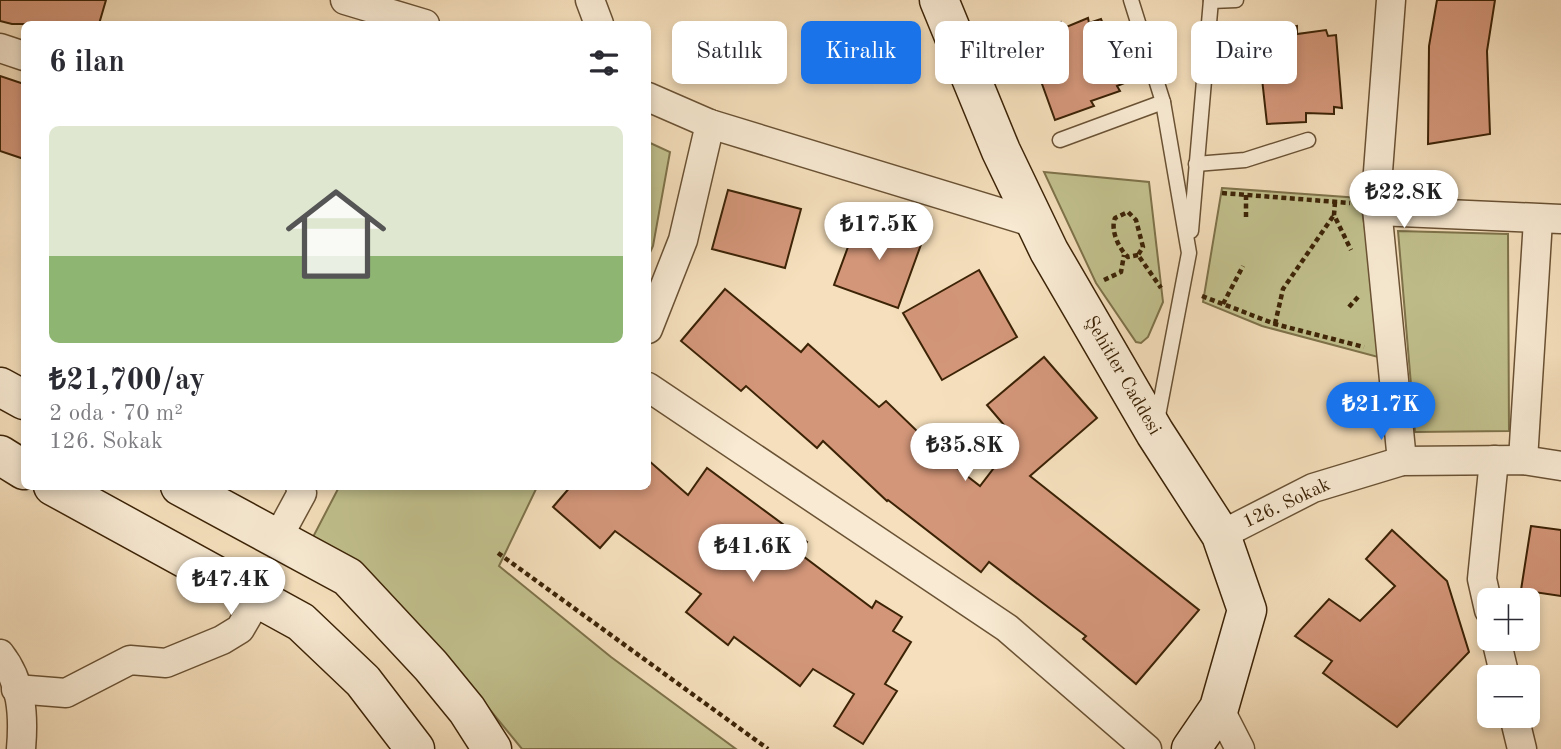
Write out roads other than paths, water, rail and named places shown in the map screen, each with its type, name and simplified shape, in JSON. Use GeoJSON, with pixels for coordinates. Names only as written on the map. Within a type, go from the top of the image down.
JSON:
{"type":"FeatureCollection","features":[{"type":"Feature","properties":{"kind":"street"},"geometry":{"type":"LineString","coordinates":[[345,0],[415,21]]}},
{"type":"Feature","properties":{"kind":"street"},"geometry":{"type":"LineString","coordinates":[[590,0],[598,21]]}},
{"type":"Feature","properties":{"kind":"street","name":"Şehitler Caddesi"},"geometry":{"type":"LineString","coordinates":[[939,0],[1001,151],[1049,251],[1154,433],[1221,535],[1247,610],[1219,708],[1191,749]]}},
{"type":"Feature","properties":{"kind":"street"},"geometry":{"type":"LineString","coordinates":[[1391,0],[1376,198],[1369,208],[1392,354],[1402,461]]}},
{"type":"Feature","properties":{"kind":"street"},"geometry":{"type":"LineString","coordinates":[[0,48],[21,55]]}},
{"type":"Feature","properties":{"kind":"street"},"geometry":{"type":"LineString","coordinates":[[651,98],[709,124],[1038,224]]}},
{"type":"Feature","properties":{"kind":"street"},"geometry":{"type":"LineString","coordinates":[[651,321],[683,240],[709,124]]}},
{"type":"Feature","properties":{"kind":"street"},"geometry":{"type":"LineString","coordinates":[[1369,208],[1549,219],[1523,460]]}},
{"type":"Feature","properties":{"kind":"street"},"geometry":{"type":"LineString","coordinates":[[0,387],[21,398]]}},
{"type":"Feature","properties":{"kind":"street"},"geometry":{"type":"LineString","coordinates":[[651,389],[1007,628],[1147,749]]}},
{"type":"Feature","properties":{"kind":"street"},"geometry":{"type":"LineString","coordinates":[[0,455],[21,468]]}},
{"type":"Feature","properties":{"kind":"street"},"geometry":{"type":"LineString","coordinates":[[1484,588],[1482,579],[1494,460]]}},
{"type":"Feature","properties":{"kind":"street","name":"126. Sokak"},"geometry":{"type":"LineString","coordinates":[[1221,535],[1313,488],[1402,461],[1523,460],[1561,466]]}},
{"type":"Feature","properties":{"kind":"street"},"geometry":{"type":"LineString","coordinates":[[59,490],[301,622],[363,681],[406,745]]}},
{"type":"Feature","properties":{"kind":"street"},"geometry":{"type":"LineString","coordinates":[[187,490],[348,577],[431,666],[467,710],[492,749]]}},
{"type":"Feature","properties":{"kind":"street"},"geometry":{"type":"LineString","coordinates":[[277,539],[301,490]]}},
{"type":"Feature","properties":{"kind":"street"},"geometry":{"type":"LineString","coordinates":[[16,689],[66,693],[130,660],[166,663],[222,640],[240,629],[258,598]]}},
{"type":"Feature","properties":{"kind":"street"},"geometry":{"type":"LineString","coordinates":[[0,654],[8,664],[25,714],[21,749]]}},
{"type":"Feature","properties":{"kind":"street"},"geometry":{"type":"LineString","coordinates":[[1219,708],[1240,749]]}},
{"type":"Feature","properties":{"kind":"street"},"geometry":{"type":"LineString","coordinates":[[1517,728],[1521,749]]}},
{"type":"Feature","properties":{"kind":"lane"},"geometry":{"type":"LineString","coordinates":[[1131,0],[1163,102],[1189,253]]}},
{"type":"Feature","properties":{"kind":"lane"},"geometry":{"type":"LineString","coordinates":[[1154,433],[1189,253],[1211,0],[1236,0]]}},
{"type":"Feature","properties":{"kind":"lane"},"geometry":{"type":"LineString","coordinates":[[1060,140],[1163,102]]}},
{"type":"Feature","properties":{"kind":"lane"},"geometry":{"type":"LineString","coordinates":[[1196,164],[1245,160],[1308,141]]}}]}
